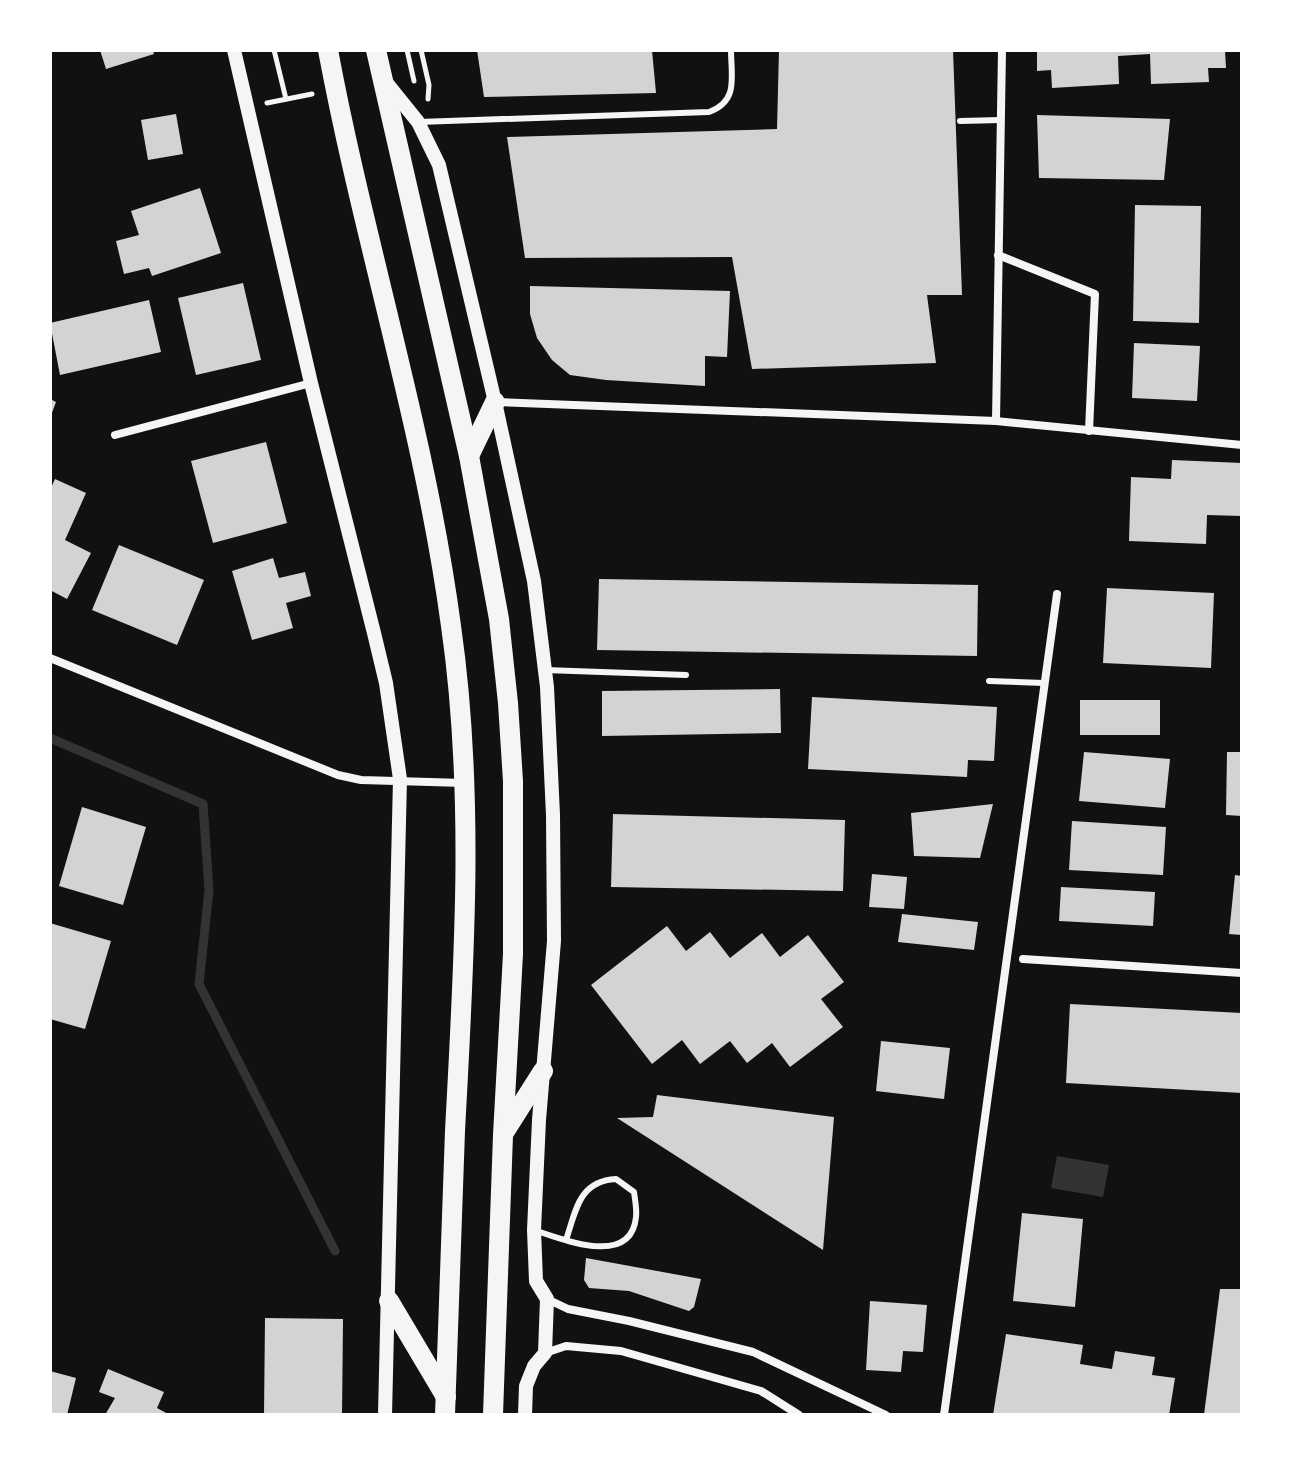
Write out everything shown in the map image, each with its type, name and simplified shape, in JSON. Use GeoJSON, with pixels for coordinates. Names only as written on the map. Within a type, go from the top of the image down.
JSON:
{"type":"FeatureCollection","features":[{"type":"Feature","properties":{"kind":"main road"},"geometry":{"type":"LineString","coordinates":[[328,50],[423,468],[451,626],[465,783],[465,955],[446,1406]]}},
{"type":"Feature","properties":{"kind":"main road"},"geometry":{"type":"LineString","coordinates":[[376,50],[469,456],[499,619],[508,703],[513,781],[513,954],[493,1415]]}},
{"type":"Feature","properties":{"kind":"main road"},"geometry":{"type":"LineString","coordinates":[[469,456],[495,402]]}},
{"type":"Feature","properties":{"kind":"main road"},"geometry":{"type":"LineString","coordinates":[[503,1135],[543,1071]]}},
{"type":"Feature","properties":{"kind":"main road"},"geometry":{"type":"LineString","coordinates":[[389,1301],[446,1406]]}},
{"type":"Feature","properties":{"kind":"street"},"geometry":{"type":"LineString","coordinates":[[234,50],[311,383],[377,645],[400,779],[385,1415]]}},
{"type":"Feature","properties":{"kind":"street"},"geometry":{"type":"LineString","coordinates":[[996,421],[1002,50]]}},
{"type":"Feature","properties":{"kind":"street"},"geometry":{"type":"LineString","coordinates":[[383,78],[418,122],[439,165],[534,581],[545,670],[553,815],[554,941],[534,1230],[536,1281],[547,1299],[568,1309],[753,1352],[886,1415]]}},
{"type":"Feature","properties":{"kind":"street"},"geometry":{"type":"LineString","coordinates":[[998,255],[1095,294],[1089,431]]}},
{"type":"Feature","properties":{"kind":"street"},"geometry":{"type":"LineString","coordinates":[[115,435],[311,383]]}},
{"type":"Feature","properties":{"kind":"street"},"geometry":{"type":"LineString","coordinates":[[495,402],[996,421],[1242,445]]}},
{"type":"Feature","properties":{"kind":"street"},"geometry":{"type":"LineString","coordinates":[[944,1415],[1057,594]]}},
{"type":"Feature","properties":{"kind":"street"},"geometry":{"type":"LineString","coordinates":[[50,658],[313,767],[361,780],[465,783]]}},
{"type":"Feature","properties":{"kind":"street"},"geometry":{"type":"LineString","coordinates":[[1023,959],[1242,973]]}},
{"type":"Feature","properties":{"kind":"street"},"geometry":{"type":"LineString","coordinates":[[545,1353],[547,1299]]}},
{"type":"Feature","properties":{"kind":"street"},"geometry":{"type":"LineString","coordinates":[[525,1415],[526,1386],[534,1366],[545,1353],[566,1346],[621,1351],[761,1391],[799,1415]]}},
{"type":"Feature","properties":{"kind":"lane"},"geometry":{"type":"LineString","coordinates":[[418,122],[709,112],[719,108],[731,95],[731,50]]}},
{"type":"Feature","properties":{"kind":"lane"},"geometry":{"type":"LineString","coordinates":[[960,121],[1001,120]]}},
{"type":"Feature","properties":{"kind":"lane"},"geometry":{"type":"LineString","coordinates":[[545,670],[686,675]]}},
{"type":"Feature","properties":{"kind":"lane"},"geometry":{"type":"LineString","coordinates":[[989,681],[1044,683]]}},
{"type":"Feature","properties":{"kind":"lane"},"geometry":{"type":"LineString","coordinates":[[534,1230],[566,1240],[589,1247],[611,1246],[629,1236],[636,1219],[634,1192],[616,1179],[599,1180],[581,1197],[566,1240]]}},
{"type":"Feature","properties":{"kind":"path"},"geometry":{"type":"LineString","coordinates":[[274,50],[286,99]]}},
{"type":"Feature","properties":{"kind":"path"},"geometry":{"type":"LineString","coordinates":[[418,122],[427,103],[429,85],[421,50]]}},
{"type":"Feature","properties":{"kind":"path"},"geometry":{"type":"LineString","coordinates":[[247,107],[336,89]]}},
{"type":"Feature","properties":{"kind":"shaded area"},"geometry":{"type":"Polygon","coordinates":[[[1057,1156],[1109,1165],[1103,1197],[1051,1188],[1057,1156]]]}},
{"type":"Feature","properties":{"kind":"building"},"geometry":{"type":"Polygon","coordinates":[[[100,50],[153,50],[154,54],[106,69],[100,50]]]}},
{"type":"Feature","properties":{"kind":"building"},"geometry":{"type":"Polygon","coordinates":[[[477,50],[652,50],[656,93],[484,97],[477,50]]]}},
{"type":"Feature","properties":{"kind":"building"},"geometry":{"type":"Polygon","coordinates":[[[779,50],[953,50],[962,295],[927,295],[936,363],[752,369],[732,257],[525,258],[507,137],[777,129],[779,50]]]}},
{"type":"Feature","properties":{"kind":"building"},"geometry":{"type":"Polygon","coordinates":[[[1037,50],[1225,50],[1226,68],[1208,68],[1209,82],[1151,84],[1150,54],[1118,56],[1119,84],[1052,88],[1051,70],[1037,71],[1037,50]]]}},
{"type":"Feature","properties":{"kind":"building"},"geometry":{"type":"Polygon","coordinates":[[[176,114],[183,154],[148,160],[141,120],[176,114]]]}},
{"type":"Feature","properties":{"kind":"building"},"geometry":{"type":"Polygon","coordinates":[[[1037,115],[1170,119],[1164,180],[1039,178],[1037,115]]]}},
{"type":"Feature","properties":{"kind":"building"},"geometry":{"type":"Polygon","coordinates":[[[200,188],[221,253],[152,276],[149,268],[124,274],[116,241],[139,235],[131,211],[200,188]]]}},
{"type":"Feature","properties":{"kind":"building"},"geometry":{"type":"Polygon","coordinates":[[[1135,205],[1201,206],[1199,323],[1133,321],[1135,205]]]}},
{"type":"Feature","properties":{"kind":"building"},"geometry":{"type":"Polygon","coordinates":[[[243,283],[261,360],[196,375],[178,298],[243,283]]]}},
{"type":"Feature","properties":{"kind":"building"},"geometry":{"type":"Polygon","coordinates":[[[530,286],[730,291],[727,357],[705,356],[705,386],[570,375],[552,360],[537,338],[530,314],[530,286]]]}},
{"type":"Feature","properties":{"kind":"building"},"geometry":{"type":"Polygon","coordinates":[[[149,300],[161,352],[60,375],[50,323],[149,300]]]}},
{"type":"Feature","properties":{"kind":"building"},"geometry":{"type":"Polygon","coordinates":[[[1134,343],[1200,346],[1197,401],[1132,398],[1134,343]]]}},
{"type":"Feature","properties":{"kind":"building"},"geometry":{"type":"Polygon","coordinates":[[[50,399],[56,402],[50,418],[50,399]]]}},
{"type":"Feature","properties":{"kind":"building"},"geometry":{"type":"Polygon","coordinates":[[[266,442],[287,523],[213,543],[191,461],[266,442]]]}},
{"type":"Feature","properties":{"kind":"building"},"geometry":{"type":"Polygon","coordinates":[[[1172,460],[1242,463],[1242,516],[1207,515],[1206,544],[1129,541],[1131,477],[1171,479],[1172,460]]]}},
{"type":"Feature","properties":{"kind":"building"},"geometry":{"type":"Polygon","coordinates":[[[55,479],[86,493],[65,540],[91,553],[67,599],[50,590],[50,490],[55,479]]]}},
{"type":"Feature","properties":{"kind":"building"},"geometry":{"type":"Polygon","coordinates":[[[119,545],[204,580],[177,645],[92,610],[119,545]]]}},
{"type":"Feature","properties":{"kind":"building"},"geometry":{"type":"Polygon","coordinates":[[[273,558],[279,578],[305,572],[311,596],[286,603],[293,628],[252,640],[232,571],[273,558]]]}},
{"type":"Feature","properties":{"kind":"building"},"geometry":{"type":"Polygon","coordinates":[[[599,579],[978,585],[977,656],[597,650],[599,579]]]}},
{"type":"Feature","properties":{"kind":"building"},"geometry":{"type":"Polygon","coordinates":[[[1107,588],[1214,593],[1211,668],[1103,663],[1107,588]]]}},
{"type":"Feature","properties":{"kind":"building"},"geometry":{"type":"Polygon","coordinates":[[[780,689],[781,733],[602,736],[602,691],[780,689]]]}},
{"type":"Feature","properties":{"kind":"building"},"geometry":{"type":"Polygon","coordinates":[[[812,697],[997,707],[994,761],[968,760],[967,777],[808,769],[812,697]]]}},
{"type":"Feature","properties":{"kind":"building"},"geometry":{"type":"Polygon","coordinates":[[[1080,700],[1160,700],[1160,735],[1080,735],[1080,700]]]}},
{"type":"Feature","properties":{"kind":"building"},"geometry":{"type":"Polygon","coordinates":[[[1084,752],[1170,759],[1165,808],[1079,801],[1084,752]]]}},
{"type":"Feature","properties":{"kind":"building"},"geometry":{"type":"Polygon","coordinates":[[[1227,752],[1242,752],[1242,816],[1226,815],[1227,752]]]}},
{"type":"Feature","properties":{"kind":"building"},"geometry":{"type":"Polygon","coordinates":[[[993,804],[980,858],[914,856],[911,813],[993,804]]]}},
{"type":"Feature","properties":{"kind":"building"},"geometry":{"type":"Polygon","coordinates":[[[82,807],[146,827],[123,905],[59,886],[82,807]]]}},
{"type":"Feature","properties":{"kind":"building"},"geometry":{"type":"Polygon","coordinates":[[[613,814],[845,820],[843,891],[611,887],[613,814]]]}},
{"type":"Feature","properties":{"kind":"building"},"geometry":{"type":"Polygon","coordinates":[[[1072,821],[1166,827],[1163,875],[1069,870],[1072,821]]]}},
{"type":"Feature","properties":{"kind":"building"},"geometry":{"type":"Polygon","coordinates":[[[872,874],[907,877],[904,909],[869,907],[872,874]]]}},
{"type":"Feature","properties":{"kind":"building"},"geometry":{"type":"Polygon","coordinates":[[[1235,875],[1242,876],[1242,935],[1229,934],[1235,875]]]}},
{"type":"Feature","properties":{"kind":"building"},"geometry":{"type":"Polygon","coordinates":[[[1061,887],[1155,892],[1153,926],[1059,921],[1061,887]]]}},
{"type":"Feature","properties":{"kind":"building"},"geometry":{"type":"Polygon","coordinates":[[[902,914],[978,922],[974,950],[898,942],[902,914]]]}},
{"type":"Feature","properties":{"kind":"building"},"geometry":{"type":"Polygon","coordinates":[[[50,923],[111,941],[85,1029],[50,1019],[50,923]]]}},
{"type":"Feature","properties":{"kind":"building"},"geometry":{"type":"Polygon","coordinates":[[[667,926],[686,951],[710,932],[730,958],[762,933],[780,957],[808,935],[844,982],[821,999],[843,1027],[790,1067],[772,1043],[747,1063],[730,1041],[700,1064],[682,1040],[652,1064],[591,985],[667,926]]]}},
{"type":"Feature","properties":{"kind":"building"},"geometry":{"type":"Polygon","coordinates":[[[1070,1004],[1242,1013],[1242,1093],[1066,1083],[1070,1004]]]}},
{"type":"Feature","properties":{"kind":"building"},"geometry":{"type":"Polygon","coordinates":[[[881,1041],[950,1048],[944,1099],[876,1091],[881,1041]]]}},
{"type":"Feature","properties":{"kind":"building"},"geometry":{"type":"Polygon","coordinates":[[[657,1095],[834,1117],[823,1250],[617,1118],[653,1117],[657,1095]]]}},
{"type":"Feature","properties":{"kind":"building"},"geometry":{"type":"Polygon","coordinates":[[[1022,1213],[1083,1219],[1075,1307],[1013,1301],[1022,1213]]]}},
{"type":"Feature","properties":{"kind":"building"},"geometry":{"type":"Polygon","coordinates":[[[586,1258],[701,1279],[694,1307],[689,1311],[629,1291],[589,1288],[584,1280],[586,1258]]]}},
{"type":"Feature","properties":{"kind":"building"},"geometry":{"type":"Polygon","coordinates":[[[1220,1289],[1242,1289],[1242,1415],[1204,1415],[1220,1289]]]}},
{"type":"Feature","properties":{"kind":"building"},"geometry":{"type":"Polygon","coordinates":[[[870,1301],[927,1305],[923,1352],[903,1351],[901,1372],[866,1370],[870,1301]]]}},
{"type":"Feature","properties":{"kind":"building"},"geometry":{"type":"Polygon","coordinates":[[[265,1318],[343,1319],[342,1415],[264,1415],[265,1318]]]}},
{"type":"Feature","properties":{"kind":"building"},"geometry":{"type":"Polygon","coordinates":[[[1006,1334],[1083,1345],[1080,1364],[1112,1369],[1115,1351],[1155,1357],[1152,1375],[1175,1378],[1169,1415],[993,1415],[1006,1334]]]}},
{"type":"Feature","properties":{"kind":"building"},"geometry":{"type":"Polygon","coordinates":[[[108,1369],[164,1392],[157,1408],[170,1415],[105,1415],[115,1398],[99,1392],[108,1369]]]}},
{"type":"Feature","properties":{"kind":"building"},"geometry":{"type":"Polygon","coordinates":[[[50,1371],[76,1378],[67,1415],[50,1415],[50,1371]]]}},
{"type":"Feature","properties":{"kind":"waterway"},"geometry":{"type":"LineString","coordinates":[[50,738],[203,804],[209,890],[199,984],[335,1251]]}}]}
